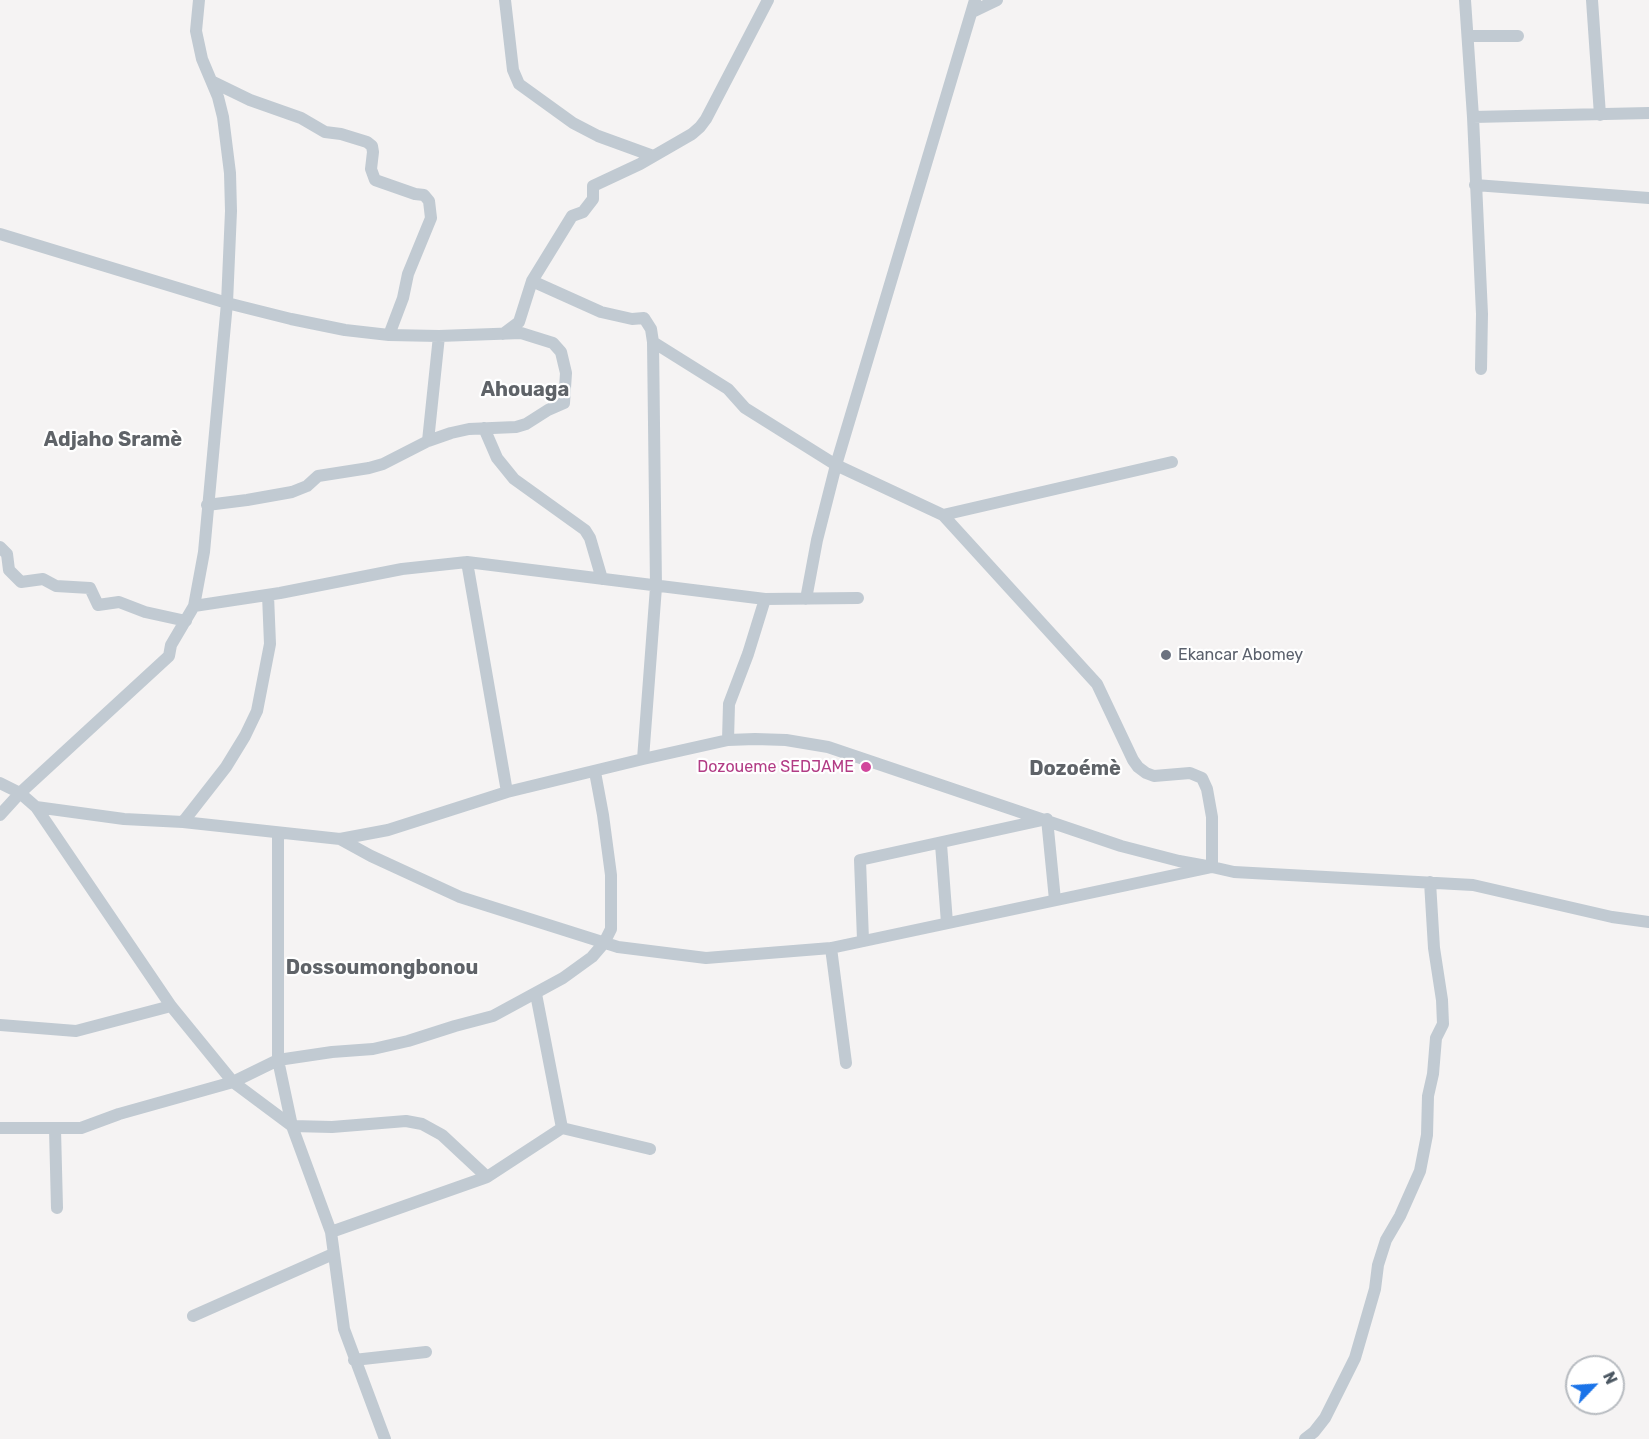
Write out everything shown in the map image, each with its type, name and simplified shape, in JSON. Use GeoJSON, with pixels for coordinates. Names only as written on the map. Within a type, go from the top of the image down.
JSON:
{"type":"FeatureCollection","features":[{"type":"Feature","properties":{"kind":"street"},"geometry":{"type":"LineString","coordinates":[[0,815],[20,793],[169,656],[171,645],[194,606],[204,552],[227,303],[231,211],[230,173],[224,126],[213,82],[202,59],[195,32],[199,0]]}},
{"type":"Feature","properties":{"kind":"street"},"geometry":{"type":"LineString","coordinates":[[505,0],[513,70],[519,84],[573,123],[598,136],[653,156]]}},
{"type":"Feature","properties":{"kind":"street"},"geometry":{"type":"LineString","coordinates":[[502,335],[519,322],[531,281],[572,216],[583,212],[593,199],[593,186],[692,134],[706,119],[768,0]]}},
{"type":"Feature","properties":{"kind":"street"},"geometry":{"type":"LineString","coordinates":[[806,599],[817,540],[836,465],[974,6],[997,0]]}},
{"type":"Feature","properties":{"kind":"street"},"geometry":{"type":"LineString","coordinates":[[1465,0],[1482,314],[1481,369]]}},
{"type":"Feature","properties":{"kind":"street"},"geometry":{"type":"LineString","coordinates":[[1592,0],[1600,115]]}},
{"type":"Feature","properties":{"kind":"street"},"geometry":{"type":"LineString","coordinates":[[1468,36],[1518,36]]}},
{"type":"Feature","properties":{"kind":"street"},"geometry":{"type":"LineString","coordinates":[[213,82],[250,100],[307,121],[325,132],[367,142],[372,146],[371,169],[375,180],[424,195],[429,201],[431,218],[408,274],[403,298],[389,335]]}},
{"type":"Feature","properties":{"kind":"street"},"geometry":{"type":"LineString","coordinates":[[1473,117],[1649,112]]}},
{"type":"Feature","properties":{"kind":"street"},"geometry":{"type":"LineString","coordinates":[[1475,185],[1649,198]]}},
{"type":"Feature","properties":{"kind":"street"},"geometry":{"type":"LineString","coordinates":[[0,234],[227,303],[324,326],[389,335],[521,333],[553,343],[561,352],[565,363],[564,403],[526,424],[451,433],[428,441],[383,464],[318,476],[307,486],[292,492],[207,505]]}},
{"type":"Feature","properties":{"kind":"street"},"geometry":{"type":"LineString","coordinates":[[531,281],[601,312],[632,319],[644,318],[651,329],[656,587],[643,759]]}},
{"type":"Feature","properties":{"kind":"street"},"geometry":{"type":"LineString","coordinates":[[428,441],[439,336]]}},
{"type":"Feature","properties":{"kind":"street"},"geometry":{"type":"LineString","coordinates":[[653,342],[728,389],[745,408],[836,465],[943,515],[1097,684],[1132,760],[1138,767],[1155,776],[1183,773],[1197,774],[1202,778],[1207,789],[1212,817],[1212,867]]}},
{"type":"Feature","properties":{"kind":"street"},"geometry":{"type":"LineString","coordinates":[[484,428],[497,458],[514,479],[585,530],[590,538],[602,579]]}},
{"type":"Feature","properties":{"kind":"street"},"geometry":{"type":"LineString","coordinates":[[943,515],[1172,462]]}},
{"type":"Feature","properties":{"kind":"street"},"geometry":{"type":"LineString","coordinates":[[0,547],[7,554],[9,570],[21,582],[43,579],[56,586],[90,588],[98,605],[119,602],[145,612],[186,621]]}},
{"type":"Feature","properties":{"kind":"street"},"geometry":{"type":"LineString","coordinates":[[194,606],[268,595],[402,569],[467,562],[765,599],[858,598]]}},
{"type":"Feature","properties":{"kind":"street"},"geometry":{"type":"LineString","coordinates":[[467,562],[507,792]]}},
{"type":"Feature","properties":{"kind":"street"},"geometry":{"type":"LineString","coordinates":[[183,822],[226,767],[257,711],[270,644],[268,595]]}},
{"type":"Feature","properties":{"kind":"street"},"geometry":{"type":"LineString","coordinates":[[728,740],[729,704],[765,599]]}},
{"type":"Feature","properties":{"kind":"street"},"geometry":{"type":"LineString","coordinates":[[36,807],[124,819],[183,822],[340,838],[388,830],[507,792],[728,740],[786,740],[828,747],[1047,819],[1121,846],[1179,861],[1234,872],[1473,885],[1612,917],[1649,922]]}},
{"type":"Feature","properties":{"kind":"street"},"geometry":{"type":"LineString","coordinates":[[0,1128],[55,1130],[81,1128],[119,1114],[233,1082],[278,1060],[373,1049],[408,1041],[493,1016],[536,994],[580,967],[604,943],[611,929],[611,885],[603,815],[595,772]]}},
{"type":"Feature","properties":{"kind":"street"},"geometry":{"type":"LineString","coordinates":[[0,783],[20,793],[36,807],[171,1006],[233,1082],[292,1126],[332,1127],[406,1121],[422,1124],[442,1135],[487,1177]]}},
{"type":"Feature","properties":{"kind":"street"},"geometry":{"type":"LineString","coordinates":[[863,940],[861,860],[1047,819]]}},
{"type":"Feature","properties":{"kind":"street"},"geometry":{"type":"LineString","coordinates":[[1047,819],[1055,900]]}},
{"type":"Feature","properties":{"kind":"street"},"geometry":{"type":"LineString","coordinates":[[278,833],[278,1060],[292,1126],[331,1232],[344,1329],[385,1439]]}},
{"type":"Feature","properties":{"kind":"street"},"geometry":{"type":"LineString","coordinates":[[340,838],[371,856],[460,897],[618,947],[706,958],[831,948],[1212,867]]}},
{"type":"Feature","properties":{"kind":"street"},"geometry":{"type":"LineString","coordinates":[[941,844],[947,922]]}},
{"type":"Feature","properties":{"kind":"street"},"geometry":{"type":"LineString","coordinates":[[1305,1439],[1325,1418],[1355,1358],[1375,1289],[1378,1264],[1386,1240],[1400,1216],[1420,1171],[1427,1135],[1428,1096],[1433,1074],[1436,1038],[1443,1024],[1442,1000],[1434,948],[1430,882]]}},
{"type":"Feature","properties":{"kind":"street"},"geometry":{"type":"LineString","coordinates":[[831,948],[846,1063]]}},
{"type":"Feature","properties":{"kind":"street"},"geometry":{"type":"LineString","coordinates":[[536,994],[562,1128]]}},
{"type":"Feature","properties":{"kind":"street"},"geometry":{"type":"LineString","coordinates":[[0,1026],[76,1031],[171,1006]]}},
{"type":"Feature","properties":{"kind":"street"},"geometry":{"type":"LineString","coordinates":[[331,1232],[487,1177],[562,1128],[650,1149]]}},
{"type":"Feature","properties":{"kind":"street"},"geometry":{"type":"LineString","coordinates":[[55,1130],[57,1208]]}},
{"type":"Feature","properties":{"kind":"street"},"geometry":{"type":"LineString","coordinates":[[193,1316],[333,1254]]}},
{"type":"Feature","properties":{"kind":"street"},"geometry":{"type":"LineString","coordinates":[[354,1360],[426,1352]]}},
{"type":"Feature","properties":{"kind":"place","name":"Ekancar Abomey"},"geometry":{"type":"Point","coordinates":[1166,655]}},
{"type":"Feature","properties":{"kind":"place","name":"Dozoueme SEDJAME"},"geometry":{"type":"Point","coordinates":[866,767]}},
{"type":"Feature","properties":{"kind":"district","name":"Ahouaga"},"geometry":{"type":"Point","coordinates":[525,390]}},
{"type":"Feature","properties":{"kind":"district","name":"Adjaho Sramè"},"geometry":{"type":"Point","coordinates":[113,440]}},
{"type":"Feature","properties":{"kind":"district","name":"Dozoémè"},"geometry":{"type":"Point","coordinates":[1075,769]}},
{"type":"Feature","properties":{"kind":"district","name":"Dossoumongbonou"},"geometry":{"type":"Point","coordinates":[382,968]}}]}
